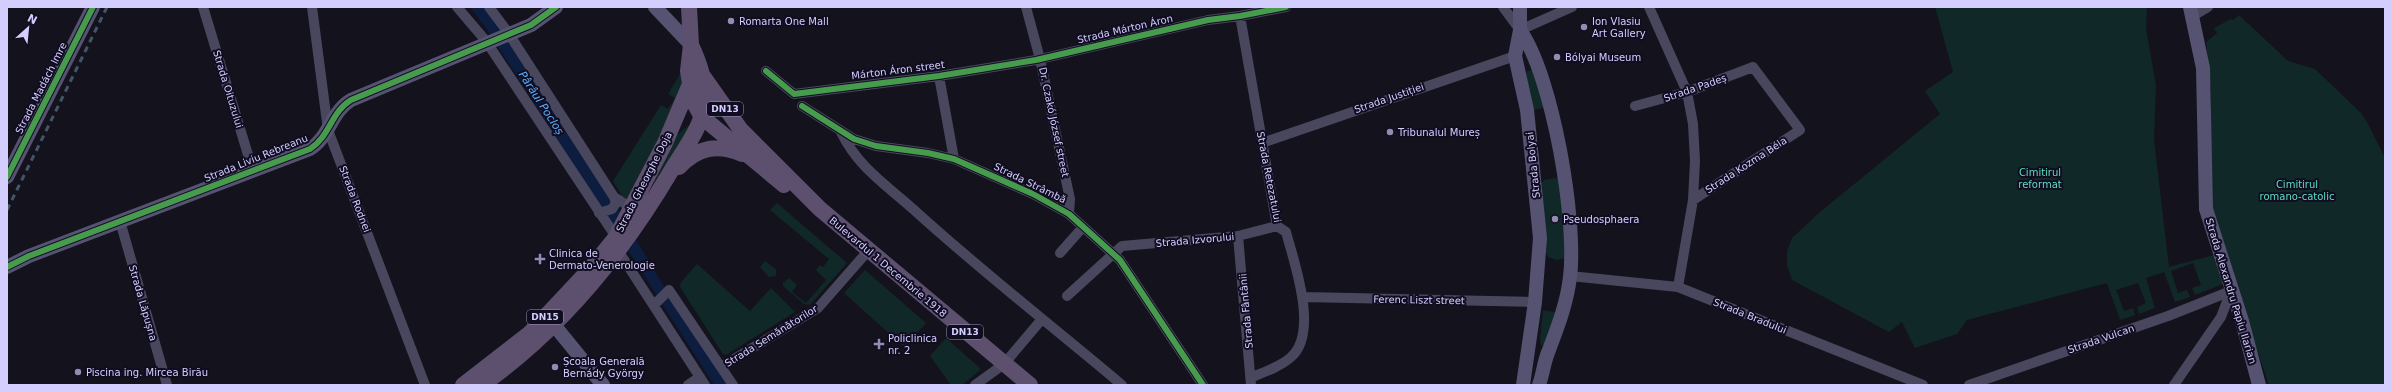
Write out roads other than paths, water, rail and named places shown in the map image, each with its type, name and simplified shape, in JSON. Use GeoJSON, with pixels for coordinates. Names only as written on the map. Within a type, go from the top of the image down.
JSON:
{"type":"FeatureCollection","features":[{"type":"Feature","properties":{"kind":"main road","name":"DN15"},"geometry":{"type":"LineString","coordinates":[[689,7],[691,45],[688,71],[697,80]]}},
{"type":"Feature","properties":{"kind":"main road","name":"Bulevardul 1 Decembrie 1918"},"geometry":{"type":"LineString","coordinates":[[697,80],[693,101],[702,117],[748,156],[820,209]]}},
{"type":"Feature","properties":{"kind":"main road","name":"Bulevardul 1 Decembrie 1918"},"geometry":{"type":"LineString","coordinates":[[697,80],[750,140],[820,209],[868,251],[1030,385]]}},
{"type":"Feature","properties":{"kind":"main road","name":"Strada Gheorghe Doja"},"geometry":{"type":"LineString","coordinates":[[462,385],[530,333],[591,268],[617,244],[632,208],[697,80]]}},
{"type":"Feature","properties":{"kind":"main road","name":"Strada Gheorghe Doja"},"geometry":{"type":"LineString","coordinates":[[482,385],[518,358],[554,325],[665,181],[702,117]]}},
{"type":"Feature","properties":{"kind":"main road"},"geometry":{"type":"LineString","coordinates":[[665,143],[679,127],[702,117],[718,120],[750,140]]}},
{"type":"Feature","properties":{"kind":"main road"},"geometry":{"type":"LineString","coordinates":[[665,181],[689,156],[709,147],[728,148],[748,156]]}},
{"type":"Feature","properties":{"kind":"street","name":"Strada Madách Imre"},"geometry":{"type":"LineString","coordinates":[[8,172],[93,7]]}},
{"type":"Feature","properties":{"kind":"street","name":"Strada Oituzului"},"geometry":{"type":"LineString","coordinates":[[203,7],[253,171]]}},
{"type":"Feature","properties":{"kind":"street","name":"Strada Rodnei"},"geometry":{"type":"LineString","coordinates":[[312,7],[328,130],[425,385]]}},
{"type":"Feature","properties":{"kind":"street"},"geometry":{"type":"LineString","coordinates":[[457,7],[491,43],[599,213],[702,381],[688,385]]}},
{"type":"Feature","properties":{"kind":"street"},"geometry":{"type":"LineString","coordinates":[[489,7],[614,197],[616,204],[612,209],[599,213]]}},
{"type":"Feature","properties":{"kind":"street","name":"Strada Liviu Rebreanu"},"geometry":{"type":"LineString","coordinates":[[7,268],[29,256],[310,149],[320,142],[328,130],[335,114],[343,105],[351,100],[491,43],[508,34],[531,25],[556,7]]}},
{"type":"Feature","properties":{"kind":"street"},"geometry":{"type":"LineString","coordinates":[[655,7],[691,45]]}},
{"type":"Feature","properties":{"kind":"street","name":"Dr. Czakó József street"},"geometry":{"type":"LineString","coordinates":[[1026,7],[1040,59],[1070,199],[1069,214]]}},
{"type":"Feature","properties":{"kind":"street","name":"Strada Márton Áron"},"geometry":{"type":"LineString","coordinates":[[1040,59],[1208,20],[1240,16],[1286,7]]}},
{"type":"Feature","properties":{"kind":"street","name":"Strada Bolyai"},"geometry":{"type":"LineString","coordinates":[[1503,7],[1528,42],[1550,105],[1570,210],[1572,246],[1566,304],[1548,351],[1539,385]]}},
{"type":"Feature","properties":{"kind":"street","name":"Strada Bolyai"},"geometry":{"type":"LineString","coordinates":[[1520,7],[1520,30],[1515,56],[1527,110],[1540,238],[1535,302],[1524,385]]}},
{"type":"Feature","properties":{"kind":"street"},"geometry":{"type":"LineString","coordinates":[[1520,30],[1572,7]]}},
{"type":"Feature","properties":{"kind":"street"},"geometry":{"type":"LineString","coordinates":[[1649,7],[1687,92],[1695,161],[1693,200],[1678,287]]}},
{"type":"Feature","properties":{"kind":"street"},"geometry":{"type":"LineString","coordinates":[[2192,12],[2208,7]]}},
{"type":"Feature","properties":{"kind":"street","name":"Strada Alexandru Papiu Ilarian"},"geometry":{"type":"LineString","coordinates":[[2192,12],[2200,46],[2205,96],[2206,209],[2227,292],[2242,321],[2259,385]]}},
{"type":"Feature","properties":{"kind":"street","name":"Strada Retezatului"},"geometry":{"type":"LineString","coordinates":[[1240,16],[1278,226],[1286,232],[1303,297],[1303,334],[1299,347],[1291,358],[1252,381]]}},
{"type":"Feature","properties":{"kind":"street"},"geometry":{"type":"LineString","coordinates":[[1515,56],[1534,62]]}},
{"type":"Feature","properties":{"kind":"street","name":"Strada Justiției"},"geometry":{"type":"LineString","coordinates":[[1262,143],[1515,56]]}},
{"type":"Feature","properties":{"kind":"street","name":"Márton Áron street"},"geometry":{"type":"LineString","coordinates":[[766,71],[794,94],[939,76],[1040,59]]}},
{"type":"Feature","properties":{"kind":"street","name":"Strada Padeș"},"geometry":{"type":"LineString","coordinates":[[1635,106],[1687,92],[1753,67],[1800,130]]}},
{"type":"Feature","properties":{"kind":"street"},"geometry":{"type":"LineString","coordinates":[[939,76],[954,159]]}},
{"type":"Feature","properties":{"kind":"street","name":"Strada Strâmbă"},"geometry":{"type":"LineString","coordinates":[[802,106],[841,132],[876,146],[954,159],[1033,194],[1069,214],[1114,252],[1203,385]]}},
{"type":"Feature","properties":{"kind":"street","name":"Strada Kozma Béla"},"geometry":{"type":"LineString","coordinates":[[1693,200],[1800,130]]}},
{"type":"Feature","properties":{"kind":"street","name":"Strada Strâmbă"},"geometry":{"type":"LineString","coordinates":[[841,132],[847,145],[865,169],[942,236],[1122,385]]}},
{"type":"Feature","properties":{"kind":"street"},"geometry":{"type":"LineString","coordinates":[[614,197],[632,208]]}},
{"type":"Feature","properties":{"kind":"street","name":"Strada Lăpușna"},"geometry":{"type":"LineString","coordinates":[[120,221],[167,385]]}},
{"type":"Feature","properties":{"kind":"street","name":"Strada Izvorului"},"geometry":{"type":"LineString","coordinates":[[1114,252],[1122,246],[1238,236],[1278,226]]}},
{"type":"Feature","properties":{"kind":"street"},"geometry":{"type":"LineString","coordinates":[[1060,253],[1083,227]]}},
{"type":"Feature","properties":{"kind":"street","name":"Strada Fântânii"},"geometry":{"type":"LineString","coordinates":[[1238,236],[1252,381]]}},
{"type":"Feature","properties":{"kind":"street","name":"Strada Semănătorilor"},"geometry":{"type":"LineString","coordinates":[[721,367],[809,315],[828,299],[868,251]]}},
{"type":"Feature","properties":{"kind":"street"},"geometry":{"type":"LineString","coordinates":[[1067,296],[1114,252]]}},
{"type":"Feature","properties":{"kind":"street","name":"Strada Bradului"},"geometry":{"type":"LineString","coordinates":[[1570,276],[1678,287],[1922,385]]}},
{"type":"Feature","properties":{"kind":"street"},"geometry":{"type":"LineString","coordinates":[[654,305],[669,290],[733,385]]}},
{"type":"Feature","properties":{"kind":"street"},"geometry":{"type":"LineString","coordinates":[[2174,385],[2221,317],[2227,292]]}},
{"type":"Feature","properties":{"kind":"street","name":"Strada Vulcan"},"geometry":{"type":"LineString","coordinates":[[1969,385],[2168,316],[2227,292]]}},
{"type":"Feature","properties":{"kind":"street","name":"Ferenc Liszt street"},"geometry":{"type":"LineString","coordinates":[[1303,297],[1535,302]]}},
{"type":"Feature","properties":{"kind":"street"},"geometry":{"type":"LineString","coordinates":[[975,385],[1004,364],[1042,319]]}},
{"type":"Feature","properties":{"kind":"street"},"geometry":{"type":"LineString","coordinates":[[554,325],[603,385]]}},
{"type":"Feature","properties":{"kind":"street"},"geometry":{"type":"LineString","coordinates":[[1530,344],[1537,352],[1548,351]]}},
{"type":"Feature","properties":{"kind":"water","name":"Pârâul Pocloș"},"geometry":{"type":"Polygon","coordinates":[[[470,7],[486,7],[609,194],[669,295],[728,385],[714,385],[488,31],[470,7]]]}},
{"type":"Feature","properties":{"kind":"railway"},"geometry":{"type":"LineString","coordinates":[[7,210],[107,7]]}},
{"type":"Feature","properties":{"kind":"place","name":"Romarta One Mall"},"geometry":{"type":"Point","coordinates":[731,21]}},
{"type":"Feature","properties":{"kind":"place","name":"Ion Vlasiu Art Gallery"},"geometry":{"type":"Point","coordinates":[1584,27]}},
{"type":"Feature","properties":{"kind":"place","name":"Bólyai Museum"},"geometry":{"type":"Point","coordinates":[1557,57]}},
{"type":"Feature","properties":{"kind":"place","name":"Tribunalul Mureș"},"geometry":{"type":"Point","coordinates":[1390,132]}},
{"type":"Feature","properties":{"kind":"place","name":"Pseudosphaera"},"geometry":{"type":"Point","coordinates":[1555,219]}},
{"type":"Feature","properties":{"kind":"place","name":"Clinica de Dermato-Venerologie"},"geometry":{"type":"Point","coordinates":[540,259]}},
{"type":"Feature","properties":{"kind":"place","name":"Policlinica nr. 2"},"geometry":{"type":"Point","coordinates":[879,344]}},
{"type":"Feature","properties":{"kind":"place","name":"Școala Generală Bernády György"},"geometry":{"type":"Point","coordinates":[555,367]}},
{"type":"Feature","properties":{"kind":"place","name":"Piscina ing. Mircea Birău"},"geometry":{"type":"Point","coordinates":[78,372]}},
{"type":"Feature","properties":{"kind":"park label","name":"Cimitirul reformat"},"geometry":{"type":"Point","coordinates":[2040,178]}},
{"type":"Feature","properties":{"kind":"park label","name":"Cimitirul romano-catolic"},"geometry":{"type":"Point","coordinates":[2297,190]}}]}
